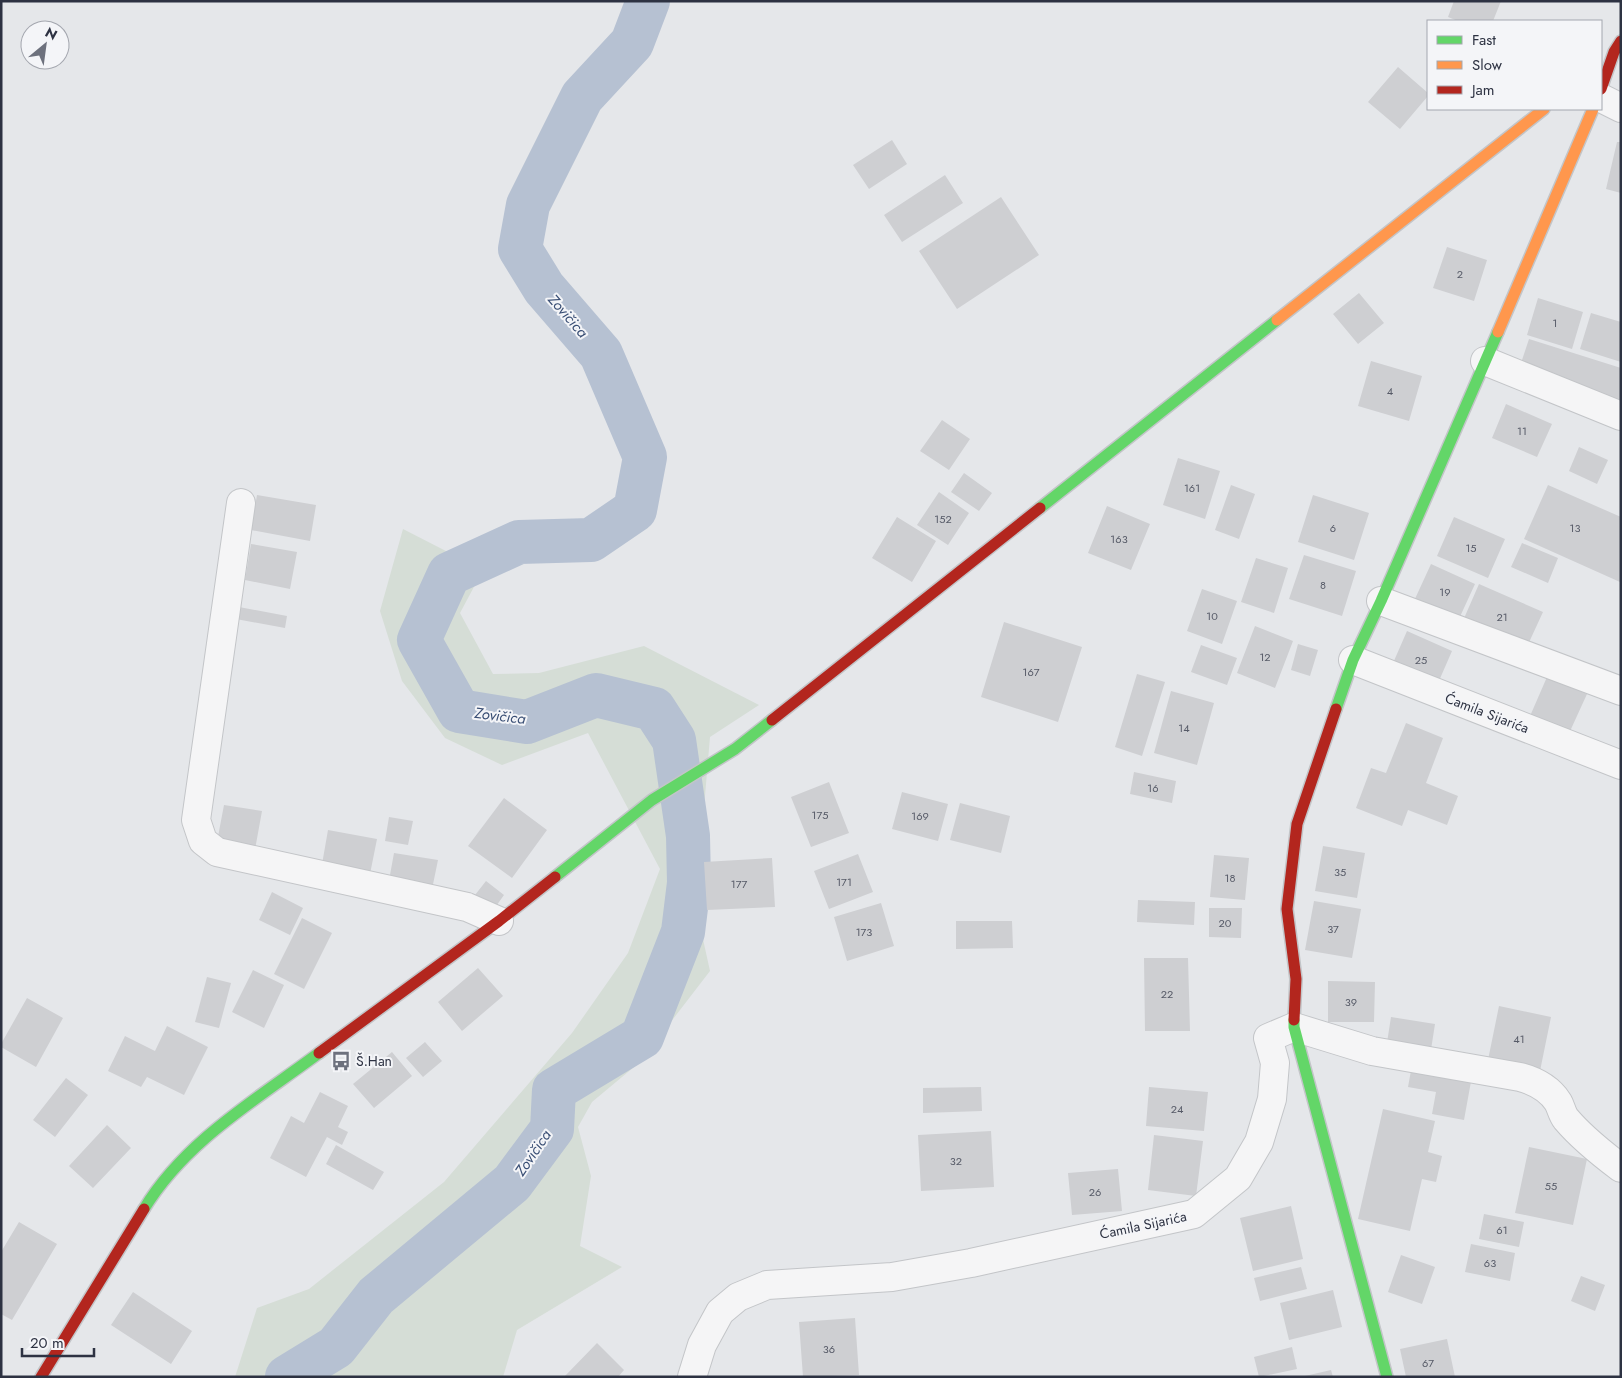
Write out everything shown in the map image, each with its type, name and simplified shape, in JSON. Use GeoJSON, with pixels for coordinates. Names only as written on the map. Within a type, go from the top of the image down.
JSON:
{"type":"FeatureCollection","features":[{"type":"Feature","properties":{"kind":"street"},"geometry":{"type":"LineString","coordinates":[[1602,86],[1614,52],[1621,41]]}},
{"type":"Feature","properties":{"kind":"street"},"geometry":{"type":"LineString","coordinates":[[1602,61],[1614,52]]}},
{"type":"Feature","properties":{"kind":"street"},"geometry":{"type":"LineString","coordinates":[[1602,98],[1621,108]]}},
{"type":"Feature","properties":{"kind":"street"},"geometry":{"type":"LineString","coordinates":[[41,1377],[152,1195],[176,1166],[204,1138],[499,921],[652,800],[735,749],[1543,110]]}},
{"type":"Feature","properties":{"kind":"street"},"geometry":{"type":"LineString","coordinates":[[1387,1377],[1294,1027],[1296,979],[1287,909],[1297,824],[1353,660],[1381,601],[1593,110]]}},
{"type":"Feature","properties":{"kind":"street"},"geometry":{"type":"LineString","coordinates":[[1485,361],[1621,416]]}},
{"type":"Feature","properties":{"kind":"street"},"geometry":{"type":"LineString","coordinates":[[242,503],[196,820],[203,841],[218,852],[467,907],[499,921]]}},
{"type":"Feature","properties":{"kind":"street"},"geometry":{"type":"LineString","coordinates":[[1381,601],[1621,691]]}},
{"type":"Feature","properties":{"kind":"street","name":"Ćamila Sijarića"},"geometry":{"type":"LineString","coordinates":[[1353,660],[1621,765]]}},
{"type":"Feature","properties":{"kind":"street"},"geometry":{"type":"LineString","coordinates":[[1294,1027],[1372,1051],[1520,1077],[1532,1081],[1544,1087],[1557,1101],[1565,1117],[1591,1146],[1621,1168]]}},
{"type":"Feature","properties":{"kind":"street","name":"Ćamila Sijarića"},"geometry":{"type":"LineString","coordinates":[[692,1377],[702,1345],[720,1312],[738,1297],[767,1284],[892,1276],[971,1263],[1194,1214],[1238,1178],[1259,1142],[1272,1099],[1275,1063],[1268,1038],[1294,1027]]}},
{"type":"Feature","properties":{"kind":"shaded area"},"geometry":{"type":"Polygon","coordinates":[[[403,529],[483,570],[460,613],[493,674],[539,673],[644,646],[759,705],[710,737],[705,796],[697,849],[699,921],[710,971],[640,1062],[592,1102],[578,1127],[591,1176],[580,1246],[622,1267],[517,1330],[503,1377],[235,1377],[257,1308],[309,1289],[444,1182],[572,1033],[628,953],[660,869],[588,733],[502,765],[445,738],[402,681],[380,611],[403,529]]]}},
{"type":"Feature","properties":{"kind":"building"},"geometry":{"type":"Polygon","coordinates":[[[1454,1],[1501,1],[1493,20],[1456,20],[1448,17],[1454,1]]]}},
{"type":"Feature","properties":{"kind":"building"},"geometry":{"type":"Polygon","coordinates":[[[1398,67],[1427,92],[1427,97],[1400,129],[1368,102],[1398,67]]]}},
{"type":"Feature","properties":{"kind":"building"},"geometry":{"type":"Polygon","coordinates":[[[892,140],[907,164],[869,189],[853,165],[892,140]]]}},
{"type":"Feature","properties":{"kind":"building"},"geometry":{"type":"Polygon","coordinates":[[[1617,142],[1621,142],[1621,193],[1606,189],[1617,142]]]}},
{"type":"Feature","properties":{"kind":"building"},"geometry":{"type":"Polygon","coordinates":[[[945,175],[963,203],[902,242],[884,215],[945,175]]]}},
{"type":"Feature","properties":{"kind":"building"},"geometry":{"type":"Polygon","coordinates":[[[1001,197],[1039,255],[957,309],[919,251],[1001,197]]]}},
{"type":"Feature","properties":{"kind":"building"},"geometry":{"type":"Polygon","coordinates":[[[1447,247],[1487,260],[1474,301],[1433,288],[1447,247]]]}},
{"type":"Feature","properties":{"kind":"building"},"geometry":{"type":"Polygon","coordinates":[[[1359,293],[1384,323],[1358,344],[1333,314],[1359,293]]]}},
{"type":"Feature","properties":{"kind":"building"},"geometry":{"type":"Polygon","coordinates":[[[1538,298],[1583,312],[1572,349],[1527,335],[1538,298]]]}},
{"type":"Feature","properties":{"kind":"building"},"geometry":{"type":"Polygon","coordinates":[[[1591,313],[1621,322],[1621,362],[1580,349],[1591,313]]]}},
{"type":"Feature","properties":{"kind":"building"},"geometry":{"type":"Polygon","coordinates":[[[1529,339],[1621,368],[1621,400],[1519,369],[1529,339]]]}},
{"type":"Feature","properties":{"kind":"building"},"geometry":{"type":"Polygon","coordinates":[[[1371,361],[1422,376],[1409,421],[1358,406],[1371,361]]]}},
{"type":"Feature","properties":{"kind":"building"},"geometry":{"type":"Polygon","coordinates":[[[1506,404],[1552,424],[1537,457],[1492,438],[1506,404]]]}},
{"type":"Feature","properties":{"kind":"building"},"geometry":{"type":"Polygon","coordinates":[[[942,420],[970,439],[949,470],[920,451],[942,420]]]}},
{"type":"Feature","properties":{"kind":"building"},"geometry":{"type":"Polygon","coordinates":[[[1579,447],[1608,460],[1597,484],[1569,471],[1579,447]]]}},
{"type":"Feature","properties":{"kind":"building"},"geometry":{"type":"Polygon","coordinates":[[[1178,458],[1220,471],[1205,519],[1163,505],[1178,458]]]}},
{"type":"Feature","properties":{"kind":"building"},"geometry":{"type":"Polygon","coordinates":[[[964,473],[992,493],[979,511],[951,492],[964,473]]]}},
{"type":"Feature","properties":{"kind":"building"},"geometry":{"type":"Polygon","coordinates":[[[1231,485],[1255,494],[1239,539],[1215,530],[1231,485]]]}},
{"type":"Feature","properties":{"kind":"building"},"geometry":{"type":"Polygon","coordinates":[[[1548,485],[1621,517],[1620,582],[1524,539],[1548,485]]]}},
{"type":"Feature","properties":{"kind":"building"},"geometry":{"type":"Polygon","coordinates":[[[939,492],[969,513],[948,545],[917,525],[939,492]]]}},
{"type":"Feature","properties":{"kind":"building"},"geometry":{"type":"Polygon","coordinates":[[[257,495],[316,505],[310,541],[251,530],[257,495]]]}},
{"type":"Feature","properties":{"kind":"building"},"geometry":{"type":"Polygon","coordinates":[[[1313,495],[1369,513],[1354,560],[1298,542],[1313,495]]]}},
{"type":"Feature","properties":{"kind":"building"},"geometry":{"type":"Polygon","coordinates":[[[1107,506],[1150,524],[1131,570],[1088,553],[1107,506]]]}},
{"type":"Feature","properties":{"kind":"building"},"geometry":{"type":"Polygon","coordinates":[[[897,517],[936,541],[912,582],[872,558],[897,517]]]}},
{"type":"Feature","properties":{"kind":"building"},"geometry":{"type":"Polygon","coordinates":[[[1454,517],[1505,539],[1488,578],[1437,556],[1454,517]]]}},
{"type":"Feature","properties":{"kind":"building"},"geometry":{"type":"Polygon","coordinates":[[[1522,543],[1558,558],[1548,583],[1511,567],[1522,543]]]}},
{"type":"Feature","properties":{"kind":"building"},"geometry":{"type":"Polygon","coordinates":[[[251,544],[297,552],[290,589],[245,580],[251,544]]]}},
{"type":"Feature","properties":{"kind":"building"},"geometry":{"type":"Polygon","coordinates":[[[1304,555],[1356,571],[1342,616],[1289,599],[1304,555]]]}},
{"type":"Feature","properties":{"kind":"building"},"geometry":{"type":"Polygon","coordinates":[[[1256,558],[1288,568],[1274,613],[1241,602],[1256,558]]]}},
{"type":"Feature","properties":{"kind":"building"},"geometry":{"type":"Polygon","coordinates":[[[1431,564],[1475,584],[1458,621],[1414,601],[1431,564]]]}},
{"type":"Feature","properties":{"kind":"building"},"geometry":{"type":"Polygon","coordinates":[[[1479,584],[1543,612],[1525,651],[1462,623],[1479,584]]]}},
{"type":"Feature","properties":{"kind":"building"},"geometry":{"type":"Polygon","coordinates":[[[1202,589],[1237,601],[1222,644],[1187,631],[1202,589]]]}},
{"type":"Feature","properties":{"kind":"building"},"geometry":{"type":"Polygon","coordinates":[[[239,607],[287,616],[285,628],[236,619],[239,607]]]}},
{"type":"Feature","properties":{"kind":"building"},"geometry":{"type":"Polygon","coordinates":[[[1004,622],[1082,647],[1058,722],[981,697],[1004,622]]]}},
{"type":"Feature","properties":{"kind":"building"},"geometry":{"type":"Polygon","coordinates":[[[1255,626],[1293,641],[1275,688],[1237,673],[1255,626]]]}},
{"type":"Feature","properties":{"kind":"building"},"geometry":{"type":"Polygon","coordinates":[[[1407,631],[1452,651],[1435,690],[1390,670],[1407,631]]]}},
{"type":"Feature","properties":{"kind":"building"},"geometry":{"type":"Polygon","coordinates":[[[1298,644],[1318,650],[1310,676],[1291,670],[1298,644]]]}},
{"type":"Feature","properties":{"kind":"building"},"geometry":{"type":"Polygon","coordinates":[[[1201,645],[1237,658],[1227,685],[1191,672],[1201,645]]]}},
{"type":"Feature","properties":{"kind":"building"},"geometry":{"type":"Polygon","coordinates":[[[1137,674],[1165,682],[1142,756],[1115,747],[1137,674]]]}},
{"type":"Feature","properties":{"kind":"building"},"geometry":{"type":"Polygon","coordinates":[[[1547,677],[1587,694],[1566,740],[1527,723],[1547,677]]]}},
{"type":"Feature","properties":{"kind":"building"},"geometry":{"type":"Polygon","coordinates":[[[1171,691],[1214,703],[1197,765],[1154,753],[1171,691]]]}},
{"type":"Feature","properties":{"kind":"building"},"geometry":{"type":"Polygon","coordinates":[[[1406,723],[1443,738],[1426,783],[1458,796],[1447,825],[1408,810],[1402,826],[1356,808],[1371,768],[1386,773],[1406,723]]]}},
{"type":"Feature","properties":{"kind":"building"},"geometry":{"type":"Polygon","coordinates":[[[1134,772],[1176,781],[1172,803],[1130,794],[1134,772]]]}},
{"type":"Feature","properties":{"kind":"building"},"geometry":{"type":"Polygon","coordinates":[[[829,782],[849,833],[811,847],[791,797],[829,782]]]}},
{"type":"Feature","properties":{"kind":"building"},"geometry":{"type":"Polygon","coordinates":[[[902,792],[948,804],[938,841],[892,829],[902,792]]]}},
{"type":"Feature","properties":{"kind":"building"},"geometry":{"type":"Polygon","coordinates":[[[504,798],[547,830],[512,878],[468,846],[504,798]]]}},
{"type":"Feature","properties":{"kind":"building"},"geometry":{"type":"Polygon","coordinates":[[[960,803],[1010,816],[1001,853],[950,840],[960,803]]]}},
{"type":"Feature","properties":{"kind":"building"},"geometry":{"type":"Polygon","coordinates":[[[224,805],[262,811],[254,855],[216,847],[224,805]]]}},
{"type":"Feature","properties":{"kind":"building"},"geometry":{"type":"Polygon","coordinates":[[[389,817],[413,821],[408,845],[385,841],[389,817]]]}},
{"type":"Feature","properties":{"kind":"building"},"geometry":{"type":"Polygon","coordinates":[[[328,830],[377,839],[369,879],[321,870],[328,830]]]}},
{"type":"Feature","properties":{"kind":"building"},"geometry":{"type":"Polygon","coordinates":[[[1323,846],[1365,853],[1357,898],[1315,891],[1323,846]]]}},
{"type":"Feature","properties":{"kind":"building"},"geometry":{"type":"Polygon","coordinates":[[[394,853],[438,860],[431,894],[388,886],[394,853]]]}},
{"type":"Feature","properties":{"kind":"building"},"geometry":{"type":"Polygon","coordinates":[[[858,854],[873,892],[829,909],[814,871],[858,854]]]}},
{"type":"Feature","properties":{"kind":"building"},"geometry":{"type":"Polygon","coordinates":[[[1214,855],[1249,858],[1245,900],[1210,897],[1214,855]]]}},
{"type":"Feature","properties":{"kind":"building"},"geometry":{"type":"Polygon","coordinates":[[[772,858],[775,907],[707,910],[704,862],[772,858]]]}},
{"type":"Feature","properties":{"kind":"building"},"geometry":{"type":"Polygon","coordinates":[[[486,881],[504,895],[494,909],[475,895],[486,881]]]}},
{"type":"Feature","properties":{"kind":"building"},"geometry":{"type":"Polygon","coordinates":[[[272,892],[303,908],[290,935],[259,920],[272,892]]]}},
{"type":"Feature","properties":{"kind":"building"},"geometry":{"type":"Polygon","coordinates":[[[1138,900],[1195,902],[1194,925],[1137,922],[1138,900]]]}},
{"type":"Feature","properties":{"kind":"building"},"geometry":{"type":"Polygon","coordinates":[[[1314,901],[1361,909],[1352,958],[1305,950],[1314,901]]]}},
{"type":"Feature","properties":{"kind":"building"},"geometry":{"type":"Polygon","coordinates":[[[881,903],[894,946],[847,961],[834,917],[881,903]]]}},
{"type":"Feature","properties":{"kind":"building"},"geometry":{"type":"Polygon","coordinates":[[[1209,908],[1242,908],[1241,938],[1209,937],[1209,908]]]}},
{"type":"Feature","properties":{"kind":"building"},"geometry":{"type":"Polygon","coordinates":[[[302,918],[332,933],[304,989],[274,974],[302,918]]]}},
{"type":"Feature","properties":{"kind":"building"},"geometry":{"type":"Polygon","coordinates":[[[956,921],[1012,921],[1013,948],[956,949],[956,921]]]}},
{"type":"Feature","properties":{"kind":"building"},"geometry":{"type":"Polygon","coordinates":[[[1144,958],[1188,958],[1190,1031],[1145,1031],[1144,958]]]}},
{"type":"Feature","properties":{"kind":"building"},"geometry":{"type":"Polygon","coordinates":[[[478,968],[503,996],[462,1031],[438,1002],[478,968]]]}},
{"type":"Feature","properties":{"kind":"building"},"geometry":{"type":"Polygon","coordinates":[[[253,970],[284,985],[264,1028],[232,1012],[253,970]]]}},
{"type":"Feature","properties":{"kind":"building"},"geometry":{"type":"Polygon","coordinates":[[[207,977],[231,983],[219,1028],[195,1022],[207,977]]]}},
{"type":"Feature","properties":{"kind":"building"},"geometry":{"type":"Polygon","coordinates":[[[1328,981],[1375,982],[1374,1022],[1328,1022],[1328,981]]]}},
{"type":"Feature","properties":{"kind":"building"},"geometry":{"type":"Polygon","coordinates":[[[27,998],[63,1018],[36,1067],[1,1047],[27,998]]]}},
{"type":"Feature","properties":{"kind":"building"},"geometry":{"type":"Polygon","coordinates":[[[1499,1006],[1551,1017],[1540,1071],[1488,1060],[1499,1006]]]}},
{"type":"Feature","properties":{"kind":"building"},"geometry":{"type":"Polygon","coordinates":[[[1391,1017],[1435,1024],[1430,1056],[1386,1049],[1391,1017]]]}},
{"type":"Feature","properties":{"kind":"building"},"geometry":{"type":"Polygon","coordinates":[[[167,1026],[208,1047],[184,1095],[147,1077],[141,1087],[108,1071],[125,1036],[155,1051],[167,1026]]]}},
{"type":"Feature","properties":{"kind":"building"},"geometry":{"type":"Polygon","coordinates":[[[425,1042],[442,1061],[423,1077],[406,1058],[425,1042]]]}},
{"type":"Feature","properties":{"kind":"building"},"geometry":{"type":"Polygon","coordinates":[[[392,1052],[412,1076],[374,1108],[353,1084],[392,1052]]]}},
{"type":"Feature","properties":{"kind":"building"},"geometry":{"type":"Polygon","coordinates":[[[1412,1065],[1472,1076],[1464,1120],[1432,1114],[1436,1092],[1408,1087],[1412,1065]]]}},
{"type":"Feature","properties":{"kind":"building"},"geometry":{"type":"Polygon","coordinates":[[[66,1078],[88,1095],[55,1137],[33,1120],[66,1078]]]}},
{"type":"Feature","properties":{"kind":"building"},"geometry":{"type":"Polygon","coordinates":[[[981,1087],[982,1111],[923,1113],[923,1088],[981,1087]]]}},
{"type":"Feature","properties":{"kind":"building"},"geometry":{"type":"Polygon","coordinates":[[[1149,1087],[1208,1092],[1204,1131],[1146,1126],[1149,1087]]]}},
{"type":"Feature","properties":{"kind":"building"},"geometry":{"type":"Polygon","coordinates":[[[320,1092],[348,1106],[338,1127],[348,1132],[342,1145],[327,1137],[306,1177],[270,1158],[291,1116],[304,1123],[320,1092]]]}},
{"type":"Feature","properties":{"kind":"building"},"geometry":{"type":"Polygon","coordinates":[[[1383,1109],[1435,1121],[1428,1152],[1442,1156],[1436,1182],[1422,1179],[1410,1231],[1358,1219],[1383,1109]]]}},
{"type":"Feature","properties":{"kind":"building"},"geometry":{"type":"Polygon","coordinates":[[[107,1125],[131,1148],[93,1188],[69,1166],[107,1125]]]}},
{"type":"Feature","properties":{"kind":"building"},"geometry":{"type":"Polygon","coordinates":[[[991,1131],[994,1187],[921,1191],[918,1135],[991,1131]]]}},
{"type":"Feature","properties":{"kind":"building"},"geometry":{"type":"Polygon","coordinates":[[[1154,1135],[1203,1141],[1196,1196],[1148,1190],[1154,1135]]]}},
{"type":"Feature","properties":{"kind":"building"},"geometry":{"type":"Polygon","coordinates":[[[336,1145],[384,1172],[373,1190],[326,1164],[336,1145]]]}},
{"type":"Feature","properties":{"kind":"building"},"geometry":{"type":"Polygon","coordinates":[[[1529,1147],[1587,1159],[1573,1225],[1515,1213],[1529,1147]]]}},
{"type":"Feature","properties":{"kind":"building"},"geometry":{"type":"Polygon","coordinates":[[[1118,1169],[1122,1211],[1072,1215],[1068,1173],[1118,1169]]]}},
{"type":"Feature","properties":{"kind":"building"},"geometry":{"type":"Polygon","coordinates":[[[1291,1206],[1303,1259],[1253,1271],[1240,1218],[1291,1206]]]}},
{"type":"Feature","properties":{"kind":"building"},"geometry":{"type":"Polygon","coordinates":[[[1484,1214],[1524,1222],[1519,1247],[1479,1239],[1484,1214]]]}},
{"type":"Feature","properties":{"kind":"building"},"geometry":{"type":"Polygon","coordinates":[[[19,1222],[57,1244],[12,1320],[1,1314],[1,1252],[19,1222]]]}},
{"type":"Feature","properties":{"kind":"building"},"geometry":{"type":"Polygon","coordinates":[[[1471,1244],[1515,1253],[1510,1281],[1465,1272],[1471,1244]]]}},
{"type":"Feature","properties":{"kind":"building"},"geometry":{"type":"Polygon","coordinates":[[[1401,1255],[1435,1267],[1422,1304],[1388,1292],[1401,1255]]]}},
{"type":"Feature","properties":{"kind":"building"},"geometry":{"type":"Polygon","coordinates":[[[1301,1267],[1307,1289],[1260,1301],[1254,1278],[1301,1267]]]}},
{"type":"Feature","properties":{"kind":"building"},"geometry":{"type":"Polygon","coordinates":[[[1581,1276],[1605,1285],[1595,1311],[1571,1301],[1581,1276]]]}},
{"type":"Feature","properties":{"kind":"building"},"geometry":{"type":"Polygon","coordinates":[[[1333,1290],[1342,1327],[1289,1340],[1280,1303],[1333,1290]]]}},
{"type":"Feature","properties":{"kind":"building"},"geometry":{"type":"Polygon","coordinates":[[[133,1292],[192,1331],[171,1364],[111,1325],[133,1292]]]}},
{"type":"Feature","properties":{"kind":"building"},"geometry":{"type":"Polygon","coordinates":[[[855,1318],[859,1375],[803,1377],[799,1322],[855,1318]]]}},
{"type":"Feature","properties":{"kind":"building"},"geometry":{"type":"Polygon","coordinates":[[[1447,1339],[1455,1377],[1406,1377],[1400,1349],[1447,1339]]]}},
{"type":"Feature","properties":{"kind":"building"},"geometry":{"type":"Polygon","coordinates":[[[597,1343],[624,1370],[618,1377],[564,1377],[597,1343]]]}},
{"type":"Feature","properties":{"kind":"building"},"geometry":{"type":"Polygon","coordinates":[[[1292,1347],[1297,1369],[1259,1377],[1254,1357],[1292,1347]]]}},
{"type":"Feature","properties":{"kind":"building"},"geometry":{"type":"Polygon","coordinates":[[[1331,1370],[1333,1377],[1305,1377],[1305,1376],[1331,1370]]]}},
{"type":"Feature","properties":{"kind":"waterway","name":"Zovičica"},"geometry":{"type":"LineString","coordinates":[[287,1377],[336,1347],[376,1296],[512,1183],[552,1129],[554,1090],[642,1037],[683,932],[689,883],[688,836],[674,740],[654,709],[596,695],[527,722],[459,711],[419,640],[449,574],[519,542],[591,540],[635,510],[645,457],[601,354],[544,288],[520,249],[528,205],[582,97],[632,43],[648,1]]}},
{"type":"Feature","properties":{"kind":"traffic: fast"},"geometry":{"type":"LineString","coordinates":[[1040,508],[1277,320]]}},
{"type":"Feature","properties":{"kind":"traffic: fast"},"geometry":{"type":"LineString","coordinates":[[1336,709],[1353,660],[1381,601],[1498,332]]}},
{"type":"Feature","properties":{"kind":"traffic: fast"},"geometry":{"type":"LineString","coordinates":[[555,877],[652,800],[735,749],[772,720]]}},
{"type":"Feature","properties":{"kind":"traffic: fast"},"geometry":{"type":"LineString","coordinates":[[1294,1020],[1294,1027],[1387,1377]]}},
{"type":"Feature","properties":{"kind":"traffic: fast"},"geometry":{"type":"LineString","coordinates":[[144,1209],[180,1162],[201,1142],[247,1105],[319,1053]]}},
{"type":"Feature","properties":{"kind":"traffic: slow"},"geometry":{"type":"LineString","coordinates":[[1277,320],[1543,110]]}},
{"type":"Feature","properties":{"kind":"traffic: slow"},"geometry":{"type":"LineString","coordinates":[[1498,332],[1593,110]]}},
{"type":"Feature","properties":{"kind":"traffic: jam"},"geometry":{"type":"LineString","coordinates":[[1602,86],[1614,52],[1621,41]]}},
{"type":"Feature","properties":{"kind":"traffic: jam"},"geometry":{"type":"LineString","coordinates":[[772,720],[1040,508]]}},
{"type":"Feature","properties":{"kind":"traffic: jam"},"geometry":{"type":"LineString","coordinates":[[1294,1020],[1296,979],[1287,909],[1297,824],[1336,709]]}},
{"type":"Feature","properties":{"kind":"traffic: jam"},"geometry":{"type":"LineString","coordinates":[[319,1053],[499,921],[555,877]]}},
{"type":"Feature","properties":{"kind":"traffic: jam"},"geometry":{"type":"LineString","coordinates":[[41,1377],[144,1209]]}},
{"type":"Feature","properties":{"kind":"place","name":"Š.Han"},"geometry":{"type":"Point","coordinates":[341,1061]}}]}
